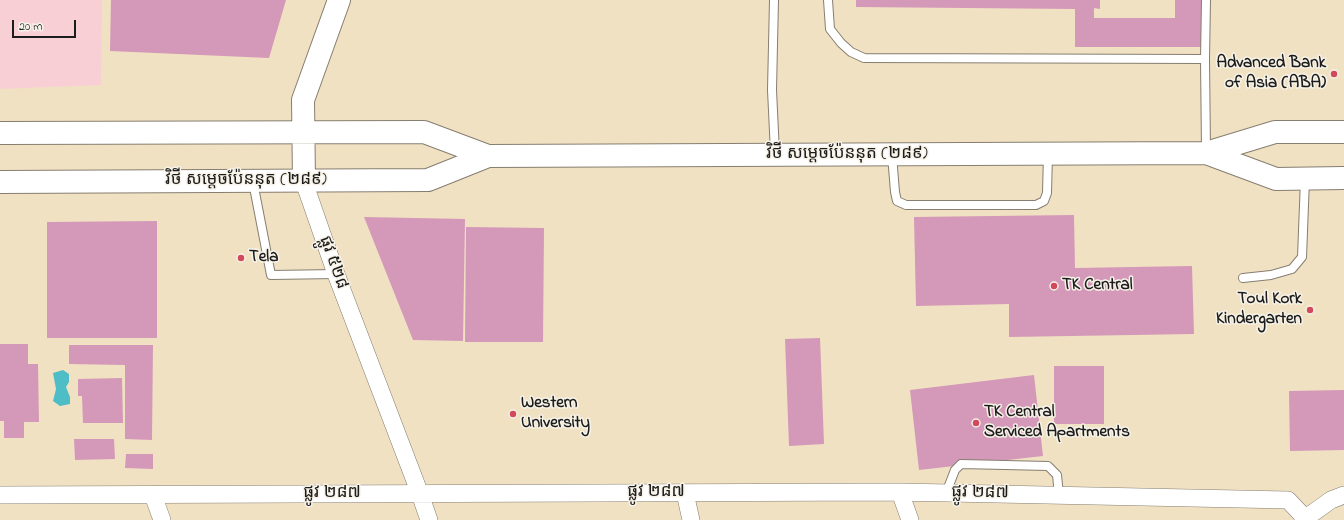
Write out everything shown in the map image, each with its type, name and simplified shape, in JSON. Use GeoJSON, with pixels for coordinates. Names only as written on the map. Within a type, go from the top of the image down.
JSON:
{"type":"FeatureCollection","features":[{"type":"Feature","properties":{"kind":"main road","name":"ផ្លូវ ៥២៨"},"geometry":{"type":"LineString","coordinates":[[304,182],[303,100],[339,0]]}},
{"type":"Feature","properties":{"kind":"main road","name":"វិថី សម្តេចប៉ែននុត (២៨៩)"},"geometry":{"type":"LineString","coordinates":[[0,133],[424,132],[488,156],[1206,153],[1274,132],[1344,132]]}},
{"type":"Feature","properties":{"kind":"main road","name":"វិថី សម្តេចប៉ែននុត (២៨៩)"},"geometry":{"type":"LineString","coordinates":[[1206,153],[1276,179],[1344,178]]}},
{"type":"Feature","properties":{"kind":"main road","name":"វិថី សម្តេចប៉ែននុត (២៨៩)"},"geometry":{"type":"LineString","coordinates":[[0,182],[304,182],[428,180],[488,156]]}},
{"type":"Feature","properties":{"kind":"street","name":"ផ្លូវ ៥២៨"},"geometry":{"type":"LineString","coordinates":[[304,182],[336,274],[420,494],[428,520]]}},
{"type":"Feature","properties":{"kind":"street","name":"ផ្លូវ ២៨៧"},"geometry":{"type":"LineString","coordinates":[[0,496],[900,492],[1288,500],[1304,519]]}},
{"type":"Feature","properties":{"kind":"street"},"geometry":{"type":"LineString","coordinates":[[900,492],[910,520]]}},
{"type":"Feature","properties":{"kind":"street"},"geometry":{"type":"LineString","coordinates":[[684,493],[691,520]]}},
{"type":"Feature","properties":{"kind":"street"},"geometry":{"type":"LineString","coordinates":[[153,495],[162,520]]}},
{"type":"Feature","properties":{"kind":"street"},"geometry":{"type":"LineString","coordinates":[[1304,519],[1332,500],[1344,495]]}},
{"type":"Feature","properties":{"kind":"lane"},"geometry":{"type":"LineString","coordinates":[[774,0],[772,90],[776,155]]}},
{"type":"Feature","properties":{"kind":"lane"},"geometry":{"type":"LineString","coordinates":[[828,0],[830,29],[841,43],[851,52],[864,58],[1205,59]]}},
{"type":"Feature","properties":{"kind":"lane"},"geometry":{"type":"LineString","coordinates":[[1206,0],[1206,153]]}},
{"type":"Feature","properties":{"kind":"lane"},"geometry":{"type":"LineString","coordinates":[[892,155],[894,192],[897,201],[906,205],[1036,205],[1044,201],[1047,193],[1048,154]]}},
{"type":"Feature","properties":{"kind":"lane"},"geometry":{"type":"LineString","coordinates":[[1244,278],[1271,275],[1292,269],[1302,257],[1305,178]]}},
{"type":"Feature","properties":{"kind":"lane"},"geometry":{"type":"LineString","coordinates":[[252,181],[271,275],[336,274]]}},
{"type":"Feature","properties":{"kind":"lane"},"geometry":{"type":"LineString","coordinates":[[946,493],[954,470],[961,464],[1048,466],[1057,474],[1059,496]]}},
{"type":"Feature","properties":{"kind":"shaded area"},"geometry":{"type":"Polygon","coordinates":[[[0,0],[102,0],[101,85],[0,89],[0,0]]]}},
{"type":"Feature","properties":{"kind":"water"},"geometry":{"type":"Polygon","coordinates":[[[63,370],[69,374],[69,382],[66,387],[70,397],[70,404],[60,406],[53,401],[56,389],[53,373],[63,370]]]}},
{"type":"Feature","properties":{"kind":"building"},"geometry":{"type":"Polygon","coordinates":[[[111,0],[286,0],[269,58],[110,51],[111,0]]]}},
{"type":"Feature","properties":{"kind":"building"},"geometry":{"type":"Polygon","coordinates":[[[856,0],[1100,0],[1100,9],[1094,8],[1094,18],[1175,18],[1175,0],[1202,0],[1202,47],[1075,47],[1075,9],[856,7],[856,0]]]}},
{"type":"Feature","properties":{"kind":"building","name":"TK Central"},"geometry":{"type":"Polygon","coordinates":[[[1074,215],[1075,268],[1192,266],[1194,334],[1009,337],[1009,304],[916,306],[914,217],[1074,215]]]}},
{"type":"Feature","properties":{"kind":"building"},"geometry":{"type":"Polygon","coordinates":[[[364,217],[465,219],[463,341],[413,340],[364,217]]]}},
{"type":"Feature","properties":{"kind":"building"},"geometry":{"type":"Polygon","coordinates":[[[157,221],[157,338],[47,338],[47,222],[157,221]]]}},
{"type":"Feature","properties":{"kind":"building"},"geometry":{"type":"Polygon","coordinates":[[[466,227],[544,228],[543,342],[465,342],[466,227]]]}},
{"type":"Feature","properties":{"kind":"building"},"geometry":{"type":"Polygon","coordinates":[[[820,338],[824,444],[789,446],[785,339],[820,338]]]}},
{"type":"Feature","properties":{"kind":"building"},"geometry":{"type":"Polygon","coordinates":[[[0,344],[28,344],[28,364],[38,364],[39,422],[24,422],[24,438],[4,438],[4,421],[0,421],[0,344]]]}},
{"type":"Feature","properties":{"kind":"building"},"geometry":{"type":"Polygon","coordinates":[[[69,345],[153,345],[152,440],[125,439],[125,365],[69,364],[69,345]]]}},
{"type":"Feature","properties":{"kind":"building"},"geometry":{"type":"Polygon","coordinates":[[[1054,366],[1104,366],[1104,424],[1054,424],[1054,366]]]}},
{"type":"Feature","properties":{"kind":"building","name":"TK Central Serviced Apartments"},"geometry":{"type":"Polygon","coordinates":[[[1034,375],[1043,456],[919,470],[910,390],[1034,375]]]}},
{"type":"Feature","properties":{"kind":"building"},"geometry":{"type":"Polygon","coordinates":[[[122,378],[123,423],[83,423],[82,396],[78,396],[78,379],[122,378]]]}},
{"type":"Feature","properties":{"kind":"building"},"geometry":{"type":"Polygon","coordinates":[[[1344,390],[1344,450],[1290,451],[1289,391],[1344,390]]]}},
{"type":"Feature","properties":{"kind":"building"},"geometry":{"type":"Polygon","coordinates":[[[74,439],[114,439],[115,459],[75,460],[74,439]]]}},
{"type":"Feature","properties":{"kind":"building"},"geometry":{"type":"Polygon","coordinates":[[[126,454],[153,454],[153,469],[125,468],[126,454]]]}},
{"type":"Feature","properties":{"kind":"place","name":"Advanced Bank of Asia (ABA)"},"geometry":{"type":"Point","coordinates":[1334,74]}},
{"type":"Feature","properties":{"kind":"place","name":"Tela"},"geometry":{"type":"Point","coordinates":[241,258]}},
{"type":"Feature","properties":{"kind":"place","name":"TK Central"},"geometry":{"type":"Point","coordinates":[1054,286]}},
{"type":"Feature","properties":{"kind":"place","name":"Toul Kork Kindergarten"},"geometry":{"type":"Point","coordinates":[1310,310]}},
{"type":"Feature","properties":{"kind":"place","name":"Western University"},"geometry":{"type":"Point","coordinates":[513,414]}},
{"type":"Feature","properties":{"kind":"place","name":"TK Central Serviced Apartments"},"geometry":{"type":"Point","coordinates":[976,423]}}]}
